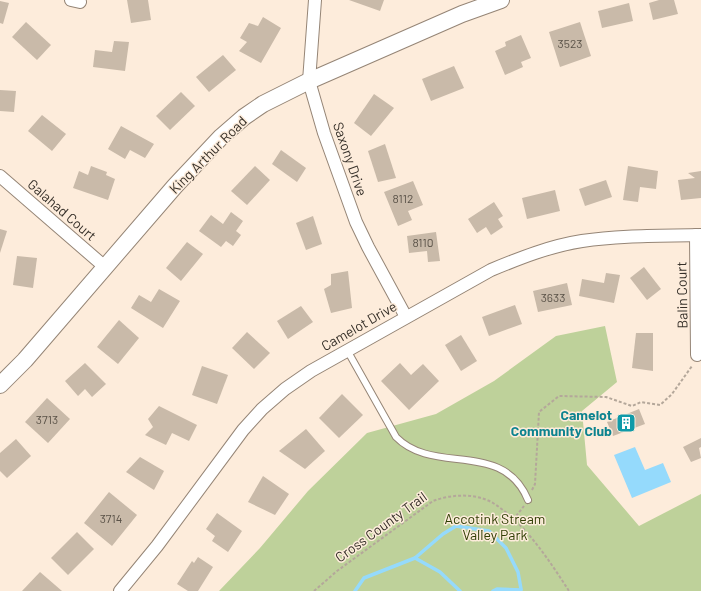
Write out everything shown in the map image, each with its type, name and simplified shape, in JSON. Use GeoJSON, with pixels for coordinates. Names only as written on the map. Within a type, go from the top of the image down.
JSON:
{"type":"FeatureCollection","features":[{"type":"Feature","properties":{"kind":"street","name":"Saxony Drive"},"geometry":{"type":"LineString","coordinates":[[315,0],[309,81],[324,133],[356,222],[406,317]]}},
{"type":"Feature","properties":{"kind":"street","name":"King Arthur Road"},"geometry":{"type":"LineString","coordinates":[[0,385],[25,360],[175,186],[221,137],[263,104],[309,81],[441,23],[500,0]]}},
{"type":"Feature","properties":{"kind":"street","name":"Galahad Court"},"geometry":{"type":"LineString","coordinates":[[0,176],[105,267]]}},
{"type":"Feature","properties":{"kind":"street","name":"Camelot Drive"},"geometry":{"type":"LineString","coordinates":[[120,591],[157,546],[244,430],[262,409],[298,380],[347,350],[491,270],[551,248],[581,241],[613,237],[698,235]]}},
{"type":"Feature","properties":{"kind":"street","name":"Balin Court"},"geometry":{"type":"LineString","coordinates":[[697,355],[698,235]]}},
{"type":"Feature","properties":{"kind":"lane"},"geometry":{"type":"LineString","coordinates":[[347,350],[396,437],[404,445],[428,454],[503,469],[519,482],[528,500]]}},
{"type":"Feature","properties":{"kind":"path"},"geometry":{"type":"LineString","coordinates":[[514,520],[528,500],[535,484],[540,412],[559,396],[606,397],[632,406],[641,402],[660,405],[672,394],[688,374]]}},
{"type":"Feature","properties":{"kind":"path","name":"Cross County Trail"},"geometry":{"type":"LineString","coordinates":[[314,591],[337,571],[402,523],[433,501],[445,496],[473,496],[483,498],[493,503],[514,520],[538,546],[568,591]]}},
{"type":"Feature","properties":{"kind":"green space","name":"Accotink Stream Valley Park"},"geometry":{"type":"Polygon","coordinates":[[[605,326],[617,382],[582,411],[587,465],[639,526],[701,494],[701,591],[219,591],[260,548],[308,491],[367,433],[436,414],[494,381],[556,336],[605,326]]]}},
{"type":"Feature","properties":{"kind":"water"},"geometry":{"type":"Polygon","coordinates":[[[635,447],[645,470],[663,463],[671,482],[632,498],[614,455],[635,447]]]}},
{"type":"Feature","properties":{"kind":"building"},"geometry":{"type":"Polygon","coordinates":[[[127,0],[148,0],[151,20],[131,23],[127,0]]]}},
{"type":"Feature","properties":{"kind":"building"},"geometry":{"type":"Polygon","coordinates":[[[349,0],[384,0],[380,11],[349,0]]]}},
{"type":"Feature","properties":{"kind":"building"},"geometry":{"type":"Polygon","coordinates":[[[659,0],[674,0],[678,14],[653,20],[649,3],[659,0]]]}},
{"type":"Feature","properties":{"kind":"building"},"geometry":{"type":"Polygon","coordinates":[[[0,1],[9,3],[3,24],[0,23],[0,1]]]}},
{"type":"Feature","properties":{"kind":"building"},"geometry":{"type":"Polygon","coordinates":[[[629,3],[633,21],[602,28],[598,11],[629,3]]]}},
{"type":"Feature","properties":{"kind":"building"},"geometry":{"type":"Polygon","coordinates":[[[263,17],[281,28],[261,63],[239,51],[247,42],[240,38],[249,23],[258,26],[263,17]]]}},
{"type":"Feature","properties":{"kind":"building"},"geometry":{"type":"Polygon","coordinates":[[[26,22],[51,45],[37,60],[12,37],[26,22]]]}},
{"type":"Feature","properties":{"kind":"building"},"geometry":{"type":"Polygon","coordinates":[[[580,22],[591,56],[560,67],[549,32],[580,22]]]}},
{"type":"Feature","properties":{"kind":"building"},"geometry":{"type":"Polygon","coordinates":[[[521,35],[531,58],[521,62],[523,67],[505,75],[495,51],[506,46],[505,42],[521,35]]]}},
{"type":"Feature","properties":{"kind":"building"},"geometry":{"type":"Polygon","coordinates":[[[114,41],[129,42],[125,71],[93,67],[95,50],[112,52],[114,41]]]}},
{"type":"Feature","properties":{"kind":"building"},"geometry":{"type":"Polygon","coordinates":[[[223,55],[236,70],[209,92],[196,77],[223,55]]]}},
{"type":"Feature","properties":{"kind":"building"},"geometry":{"type":"Polygon","coordinates":[[[454,66],[464,88],[431,101],[422,79],[454,66]]]}},
{"type":"Feature","properties":{"kind":"building"},"geometry":{"type":"Polygon","coordinates":[[[0,90],[16,91],[14,112],[0,111],[0,90]]]}},
{"type":"Feature","properties":{"kind":"building"},"geometry":{"type":"Polygon","coordinates":[[[181,92],[195,106],[170,130],[156,116],[181,92]]]}},
{"type":"Feature","properties":{"kind":"building"},"geometry":{"type":"Polygon","coordinates":[[[374,94],[394,108],[371,136],[354,123],[374,94]]]}},
{"type":"Feature","properties":{"kind":"building"},"geometry":{"type":"Polygon","coordinates":[[[42,115],[66,134],[52,151],[28,131],[42,115]]]}},
{"type":"Feature","properties":{"kind":"building"},"geometry":{"type":"Polygon","coordinates":[[[121,126],[154,144],[145,158],[130,150],[125,159],[108,149],[121,126]]]}},
{"type":"Feature","properties":{"kind":"building"},"geometry":{"type":"Polygon","coordinates":[[[385,144],[396,178],[378,182],[368,151],[385,144]]]}},
{"type":"Feature","properties":{"kind":"building"},"geometry":{"type":"Polygon","coordinates":[[[281,150],[306,168],[297,182],[272,164],[281,150]]]}},
{"type":"Feature","properties":{"kind":"building"},"geometry":{"type":"Polygon","coordinates":[[[91,166],[107,172],[106,175],[115,179],[108,200],[73,188],[79,171],[88,175],[91,166]]]}},
{"type":"Feature","properties":{"kind":"building"},"geometry":{"type":"Polygon","coordinates":[[[255,166],[270,180],[247,205],[231,191],[255,166]]]}},
{"type":"Feature","properties":{"kind":"building"},"geometry":{"type":"Polygon","coordinates":[[[628,166],[658,171],[656,189],[640,187],[638,202],[623,200],[628,166]]]}},
{"type":"Feature","properties":{"kind":"building"},"geometry":{"type":"Polygon","coordinates":[[[701,171],[701,198],[681,200],[678,180],[695,178],[688,173],[701,171]]]}},
{"type":"Feature","properties":{"kind":"building"},"geometry":{"type":"Polygon","coordinates":[[[606,180],[612,197],[585,206],[579,189],[606,180]]]}},
{"type":"Feature","properties":{"kind":"building"},"geometry":{"type":"Polygon","coordinates":[[[413,181],[423,205],[408,211],[412,220],[398,226],[384,192],[413,181]]]}},
{"type":"Feature","properties":{"kind":"building"},"geometry":{"type":"Polygon","coordinates":[[[555,190],[560,211],[527,219],[522,198],[555,190]]]}},
{"type":"Feature","properties":{"kind":"building"},"geometry":{"type":"Polygon","coordinates":[[[494,202],[503,216],[498,219],[503,227],[491,235],[486,227],[477,233],[468,219],[494,202]]]}},
{"type":"Feature","properties":{"kind":"building"},"geometry":{"type":"Polygon","coordinates":[[[231,212],[243,221],[236,231],[241,235],[233,246],[226,241],[221,247],[199,231],[211,215],[223,224],[231,212]]]}},
{"type":"Feature","properties":{"kind":"building"},"geometry":{"type":"Polygon","coordinates":[[[313,216],[322,244],[306,250],[296,223],[313,216]]]}},
{"type":"Feature","properties":{"kind":"building"},"geometry":{"type":"Polygon","coordinates":[[[0,229],[7,231],[0,253],[0,229]]]}},
{"type":"Feature","properties":{"kind":"building"},"geometry":{"type":"Polygon","coordinates":[[[436,232],[440,261],[428,262],[427,251],[409,253],[407,236],[436,232]]]}},
{"type":"Feature","properties":{"kind":"building"},"geometry":{"type":"Polygon","coordinates":[[[187,242],[203,254],[181,281],[166,268],[187,242]]]}},
{"type":"Feature","properties":{"kind":"building"},"geometry":{"type":"Polygon","coordinates":[[[17,256],[37,258],[33,288],[13,285],[17,256]]]}},
{"type":"Feature","properties":{"kind":"building"},"geometry":{"type":"Polygon","coordinates":[[[644,267],[661,289],[647,300],[630,278],[644,267]]]}},
{"type":"Feature","properties":{"kind":"building"},"geometry":{"type":"Polygon","coordinates":[[[348,271],[352,308],[331,313],[324,289],[331,285],[331,274],[348,271]]]}},
{"type":"Feature","properties":{"kind":"building"},"geometry":{"type":"Polygon","coordinates":[[[606,273],[620,275],[614,303],[579,296],[582,279],[604,283],[606,273]]]}},
{"type":"Feature","properties":{"kind":"building"},"geometry":{"type":"Polygon","coordinates":[[[567,283],[572,305],[538,312],[533,291],[567,283]]]}},
{"type":"Feature","properties":{"kind":"building"},"geometry":{"type":"Polygon","coordinates":[[[159,289],[180,301],[163,328],[131,308],[139,295],[151,302],[159,289]]]}},
{"type":"Feature","properties":{"kind":"building"},"geometry":{"type":"Polygon","coordinates":[[[515,305],[522,324],[489,336],[482,317],[515,305]]]}},
{"type":"Feature","properties":{"kind":"building"},"geometry":{"type":"Polygon","coordinates":[[[301,306],[313,322],[288,339],[277,321],[301,306]]]}},
{"type":"Feature","properties":{"kind":"building"},"geometry":{"type":"Polygon","coordinates":[[[119,320],[139,338],[118,364],[97,347],[119,320]]]}},
{"type":"Feature","properties":{"kind":"building"},"geometry":{"type":"Polygon","coordinates":[[[247,332],[270,353],[254,369],[232,348],[247,332]]]}},
{"type":"Feature","properties":{"kind":"building"},"geometry":{"type":"Polygon","coordinates":[[[636,333],[653,333],[653,371],[632,368],[636,333]]]}},
{"type":"Feature","properties":{"kind":"building"},"geometry":{"type":"Polygon","coordinates":[[[461,335],[477,361],[461,371],[445,345],[461,335]]]}},
{"type":"Feature","properties":{"kind":"building"},"geometry":{"type":"Polygon","coordinates":[[[85,363],[106,384],[92,397],[85,389],[78,396],[65,381],[85,363]]]}},
{"type":"Feature","properties":{"kind":"building"},"geometry":{"type":"Polygon","coordinates":[[[400,363],[411,375],[423,364],[439,381],[409,410],[381,381],[400,363]]]}},
{"type":"Feature","properties":{"kind":"building"},"geometry":{"type":"Polygon","coordinates":[[[202,366],[228,375],[217,404],[192,395],[202,366]]]}},
{"type":"Feature","properties":{"kind":"building"},"geometry":{"type":"Polygon","coordinates":[[[342,394],[363,415],[339,438],[319,418],[342,394]]]}},
{"type":"Feature","properties":{"kind":"building"},"geometry":{"type":"Polygon","coordinates":[[[47,398],[70,419],[48,443],[25,422],[47,398]]]}},
{"type":"Feature","properties":{"kind":"building"},"geometry":{"type":"Polygon","coordinates":[[[159,406],[197,425],[189,441],[172,433],[166,445],[145,435],[153,427],[148,419],[159,406]]]}},
{"type":"Feature","properties":{"kind":"building","name":"Camelot Community Club"},"geometry":{"type":"Polygon","coordinates":[[[639,409],[645,424],[613,436],[607,422],[639,409]]]}},
{"type":"Feature","properties":{"kind":"building"},"geometry":{"type":"Polygon","coordinates":[[[306,429],[325,451],[305,469],[279,451],[306,429]]]}},
{"type":"Feature","properties":{"kind":"building"},"geometry":{"type":"Polygon","coordinates":[[[701,438],[701,447],[699,448],[701,458],[691,462],[683,447],[701,438]]]}},
{"type":"Feature","properties":{"kind":"building"},"geometry":{"type":"Polygon","coordinates":[[[16,439],[31,456],[7,478],[0,471],[0,453],[16,439]]]}},
{"type":"Feature","properties":{"kind":"building"},"geometry":{"type":"Polygon","coordinates":[[[140,457],[164,471],[154,490],[126,472],[140,457]]]}},
{"type":"Feature","properties":{"kind":"building"},"geometry":{"type":"Polygon","coordinates":[[[263,476],[289,494],[275,515],[248,502],[263,476]]]}},
{"type":"Feature","properties":{"kind":"building"},"geometry":{"type":"Polygon","coordinates":[[[109,492],[137,515],[112,546],[84,523],[109,492]]]}},
{"type":"Feature","properties":{"kind":"building"},"geometry":{"type":"Polygon","coordinates":[[[217,513],[242,531],[228,552],[212,541],[215,536],[206,529],[217,513]]]}},
{"type":"Feature","properties":{"kind":"building"},"geometry":{"type":"Polygon","coordinates":[[[77,532],[94,549],[68,575],[51,558],[77,532]]]}},
{"type":"Feature","properties":{"kind":"building"},"geometry":{"type":"Polygon","coordinates":[[[198,557],[213,567],[198,591],[188,591],[177,584],[192,561],[194,563],[198,557]]]}},
{"type":"Feature","properties":{"kind":"building"},"geometry":{"type":"Polygon","coordinates":[[[40,572],[62,591],[22,591],[40,572]]]}},
{"type":"Feature","properties":{"kind":"waterway"},"geometry":{"type":"LineString","coordinates":[[415,558],[443,534],[456,526],[489,531],[506,548],[518,572],[521,589]]}},
{"type":"Feature","properties":{"kind":"waterway"},"geometry":{"type":"LineString","coordinates":[[355,591],[364,578],[415,558],[440,572],[460,591]]}},
{"type":"Feature","properties":{"kind":"waterway"},"geometry":{"type":"LineString","coordinates":[[493,591],[497,589],[521,590]]}},
{"type":"Feature","properties":{"kind":"place","name":"Camelot Community Club"},"geometry":{"type":"Point","coordinates":[626,423]}}]}
